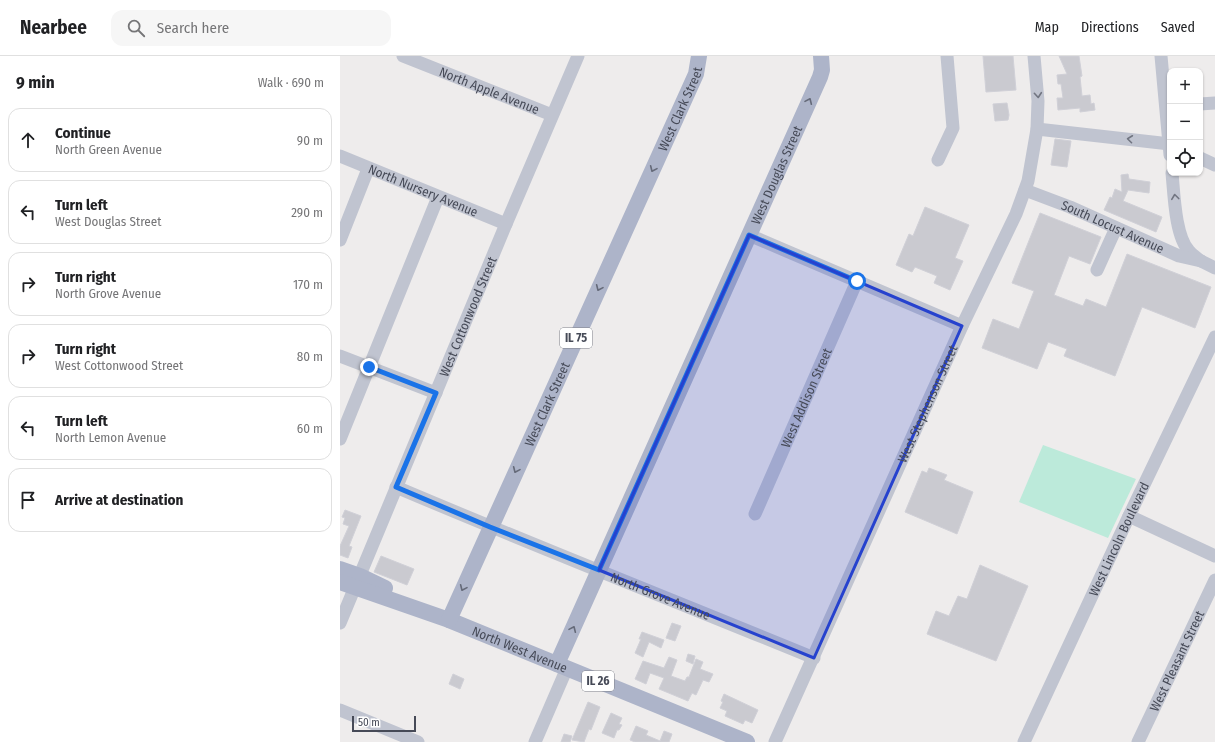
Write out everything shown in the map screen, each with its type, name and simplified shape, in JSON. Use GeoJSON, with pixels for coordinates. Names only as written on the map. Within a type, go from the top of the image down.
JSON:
{"type":"FeatureCollection","features":[{"type":"Feature","properties":{"kind":"main road","name":"West Clark Street"},"geometry":{"type":"LineString","coordinates":[[449,620],[696,74],[699,56]]}},
{"type":"Feature","properties":{"kind":"main road","name":"West Douglas Street"},"geometry":{"type":"LineString","coordinates":[[562,666],[599,570],[820,77],[822,70],[821,56]]}},
{"type":"Feature","properties":{"kind":"main road","name":"North West Avenue"},"geometry":{"type":"LineString","coordinates":[[340,569],[357,582],[747,742]]}},
{"type":"Feature","properties":{"kind":"main road","name":"North West Avenue"},"geometry":{"type":"LineString","coordinates":[[340,582],[357,582]]}},
{"type":"Feature","properties":{"kind":"street","name":"North Apple Avenue"},"geometry":{"type":"LineString","coordinates":[[403,56],[552,115]]}},
{"type":"Feature","properties":{"kind":"street","name":"West Cottonwood Street"},"geometry":{"type":"LineString","coordinates":[[340,623],[506,224],[578,56]]}},
{"type":"Feature","properties":{"kind":"street"},"geometry":{"type":"LineString","coordinates":[[938,160],[953,128],[947,56]]}},
{"type":"Feature","properties":{"kind":"street","name":"West Stephenson Street"},"geometry":{"type":"LineString","coordinates":[[776,742],[962,326],[1009,231],[1025,190],[1037,128],[1038,102],[1034,56]]}},
{"type":"Feature","properties":{"kind":"street"},"geometry":{"type":"LineString","coordinates":[[1161,56],[1167,104]]}},
{"type":"Feature","properties":{"kind":"street"},"geometry":{"type":"LineString","coordinates":[[1203,104],[1215,103]]}},
{"type":"Feature","properties":{"kind":"street"},"geometry":{"type":"LineString","coordinates":[[1037,128],[1167,147]]}},
{"type":"Feature","properties":{"kind":"street","name":"North Nursery Avenue"},"geometry":{"type":"LineString","coordinates":[[340,156],[368,169],[506,224]]}},
{"type":"Feature","properties":{"kind":"street"},"geometry":{"type":"LineString","coordinates":[[1203,159],[1215,165]]}},
{"type":"Feature","properties":{"kind":"street"},"geometry":{"type":"LineString","coordinates":[[340,240],[368,169]]}},
{"type":"Feature","properties":{"kind":"street"},"geometry":{"type":"LineString","coordinates":[[1148,242],[1162,244],[1169,243],[1174,239],[1176,234],[1177,221],[1172,176]]}},
{"type":"Feature","properties":{"kind":"street","name":"South Locust Avenue"},"geometry":{"type":"LineString","coordinates":[[1025,190],[1070,207],[1179,256],[1211,267]]}},
{"type":"Feature","properties":{"kind":"street"},"geometry":{"type":"LineString","coordinates":[[340,439],[438,197]]}},
{"type":"Feature","properties":{"kind":"street","name":"South Locust Avenue"},"geometry":{"type":"LineString","coordinates":[[1177,221],[1181,236],[1189,252],[1211,267]]}},
{"type":"Feature","properties":{"kind":"street"},"geometry":{"type":"LineString","coordinates":[[1097,270],[1116,228]]}},
{"type":"Feature","properties":{"kind":"street"},"geometry":{"type":"LineString","coordinates":[[749,235],[962,326]]}},
{"type":"Feature","properties":{"kind":"street","name":"West Addison Street"},"geometry":{"type":"LineString","coordinates":[[755,514],[857,281]]}},
{"type":"Feature","properties":{"kind":"street","name":"West Lincoln Boulevard"},"geometry":{"type":"LineString","coordinates":[[1024,742],[1129,516],[1215,337]]}},
{"type":"Feature","properties":{"kind":"street"},"geometry":{"type":"LineString","coordinates":[[340,356],[436,393]]}},
{"type":"Feature","properties":{"kind":"street","name":"North Grove Avenue"},"geometry":{"type":"LineString","coordinates":[[396,487],[490,527],[814,658]]}},
{"type":"Feature","properties":{"kind":"street"},"geometry":{"type":"LineString","coordinates":[[1129,516],[1215,556]]}},
{"type":"Feature","properties":{"kind":"street","name":"West Pleasant Street"},"geometry":{"type":"LineString","coordinates":[[1138,742],[1215,580]]}},
{"type":"Feature","properties":{"kind":"street","name":"West Douglas Street"},"geometry":{"type":"LineString","coordinates":[[535,742],[562,666]]}},
{"type":"Feature","properties":{"kind":"street"},"geometry":{"type":"LineString","coordinates":[[340,710],[418,742]]}},
{"type":"Feature","properties":{"kind":"highlighted area"},"geometry":{"type":"Polygon","coordinates":[[[749,235],[962,326],[814,658],[599,570],[749,235]]]}},
{"type":"Feature","properties":{"kind":"green space"},"geometry":{"type":"Polygon","coordinates":[[[1043,445],[1136,479],[1108,538],[1019,502],[1043,445]]]}},
{"type":"Feature","properties":{"kind":"building"},"geometry":{"type":"Polygon","coordinates":[[[983,56],[1013,56],[1016,90],[986,92],[983,56]]]}},
{"type":"Feature","properties":{"kind":"building"},"geometry":{"type":"Polygon","coordinates":[[[1059,56],[1079,56],[1082,76],[1080,77],[1082,96],[1090,95],[1091,104],[1094,103],[1095,110],[1080,112],[1080,108],[1058,110],[1057,98],[1063,98],[1061,84],[1058,84],[1057,75],[1067,74],[1059,56]]]}},
{"type":"Feature","properties":{"kind":"building"},"geometry":{"type":"Polygon","coordinates":[[[1007,103],[1009,115],[1008,120],[995,121],[993,104],[1007,103]]]}},
{"type":"Feature","properties":{"kind":"building"},"geometry":{"type":"Polygon","coordinates":[[[1055,139],[1071,141],[1067,167],[1051,165],[1055,139]]]}},
{"type":"Feature","properties":{"kind":"building"},"geometry":{"type":"Polygon","coordinates":[[[1128,174],[1129,179],[1150,182],[1149,193],[1128,190],[1123,201],[1162,217],[1156,232],[1104,210],[1110,197],[1112,198],[1115,189],[1122,192],[1121,175],[1128,174]]]}},
{"type":"Feature","properties":{"kind":"building"},"geometry":{"type":"Polygon","coordinates":[[[925,207],[969,225],[955,258],[963,261],[950,290],[934,283],[937,276],[915,267],[912,272],[896,265],[909,234],[913,236],[925,207]]]}},
{"type":"Feature","properties":{"kind":"building"},"geometry":{"type":"Polygon","coordinates":[[[1040,213],[1101,237],[1090,264],[1069,256],[1054,295],[1083,306],[1086,299],[1106,307],[1127,254],[1211,287],[1195,328],[1142,307],[1115,376],[1064,356],[1067,349],[1048,342],[1037,369],[982,348],[993,319],[1019,329],[1034,291],[1012,283],[1040,213]]]}},
{"type":"Feature","properties":{"kind":"building"},"geometry":{"type":"Polygon","coordinates":[[[929,468],[947,475],[944,480],[973,492],[957,534],[905,512],[922,471],[927,473],[929,468]]]}},
{"type":"Feature","properties":{"kind":"building"},"geometry":{"type":"Polygon","coordinates":[[[345,510],[361,516],[349,546],[352,547],[348,558],[340,555],[340,546],[349,526],[343,524],[345,518],[342,517],[345,510]]]}},
{"type":"Feature","properties":{"kind":"building"},"geometry":{"type":"Polygon","coordinates":[[[381,556],[414,569],[407,585],[374,572],[381,556]]]}},
{"type":"Feature","properties":{"kind":"building"},"geometry":{"type":"Polygon","coordinates":[[[980,565],[1028,586],[996,661],[927,634],[936,611],[949,616],[958,596],[967,599],[980,565]]]}},
{"type":"Feature","properties":{"kind":"building"},"geometry":{"type":"Polygon","coordinates":[[[672,623],[681,626],[675,641],[666,638],[672,623]]]}},
{"type":"Feature","properties":{"kind":"building"},"geometry":{"type":"Polygon","coordinates":[[[642,632],[664,640],[661,648],[649,642],[643,657],[635,653],[641,639],[639,639],[642,632]]]}},
{"type":"Feature","properties":{"kind":"building"},"geometry":{"type":"Polygon","coordinates":[[[688,654],[695,656],[693,664],[686,661],[688,654]]]}},
{"type":"Feature","properties":{"kind":"building"},"geometry":{"type":"Polygon","coordinates":[[[669,657],[677,660],[671,676],[685,681],[687,677],[689,677],[696,659],[703,662],[700,669],[713,674],[709,682],[703,680],[696,695],[692,693],[688,701],[659,689],[664,678],[650,673],[646,684],[635,679],[643,661],[664,668],[669,657]]]}},
{"type":"Feature","properties":{"kind":"building"},"geometry":{"type":"Polygon","coordinates":[[[453,674],[464,679],[460,689],[449,684],[453,674]]]}},
{"type":"Feature","properties":{"kind":"building"},"geometry":{"type":"Polygon","coordinates":[[[724,694],[758,710],[752,723],[745,720],[743,724],[725,716],[727,711],[720,708],[723,702],[721,701],[724,694]]]}},
{"type":"Feature","properties":{"kind":"building"},"geometry":{"type":"Polygon","coordinates":[[[588,702],[600,707],[591,730],[589,729],[584,742],[572,740],[588,702]]]}},
{"type":"Feature","properties":{"kind":"building"},"geometry":{"type":"Polygon","coordinates":[[[611,713],[622,718],[619,724],[622,725],[619,730],[617,730],[614,738],[602,733],[611,713]]]}},
{"type":"Feature","properties":{"kind":"building"},"geometry":{"type":"Polygon","coordinates":[[[636,726],[648,731],[646,735],[660,741],[664,731],[672,734],[669,742],[635,742],[630,740],[636,726]]]}},
{"type":"Feature","properties":{"kind":"building"},"geometry":{"type":"Polygon","coordinates":[[[564,734],[572,736],[570,742],[561,742],[564,734]]]}},
{"type":"Feature","properties":{"kind":"route"},"geometry":{"type":"LineString","coordinates":[[369,367],[436,393],[396,487],[490,527],[599,570],[749,235],[857,281]]}}]}
